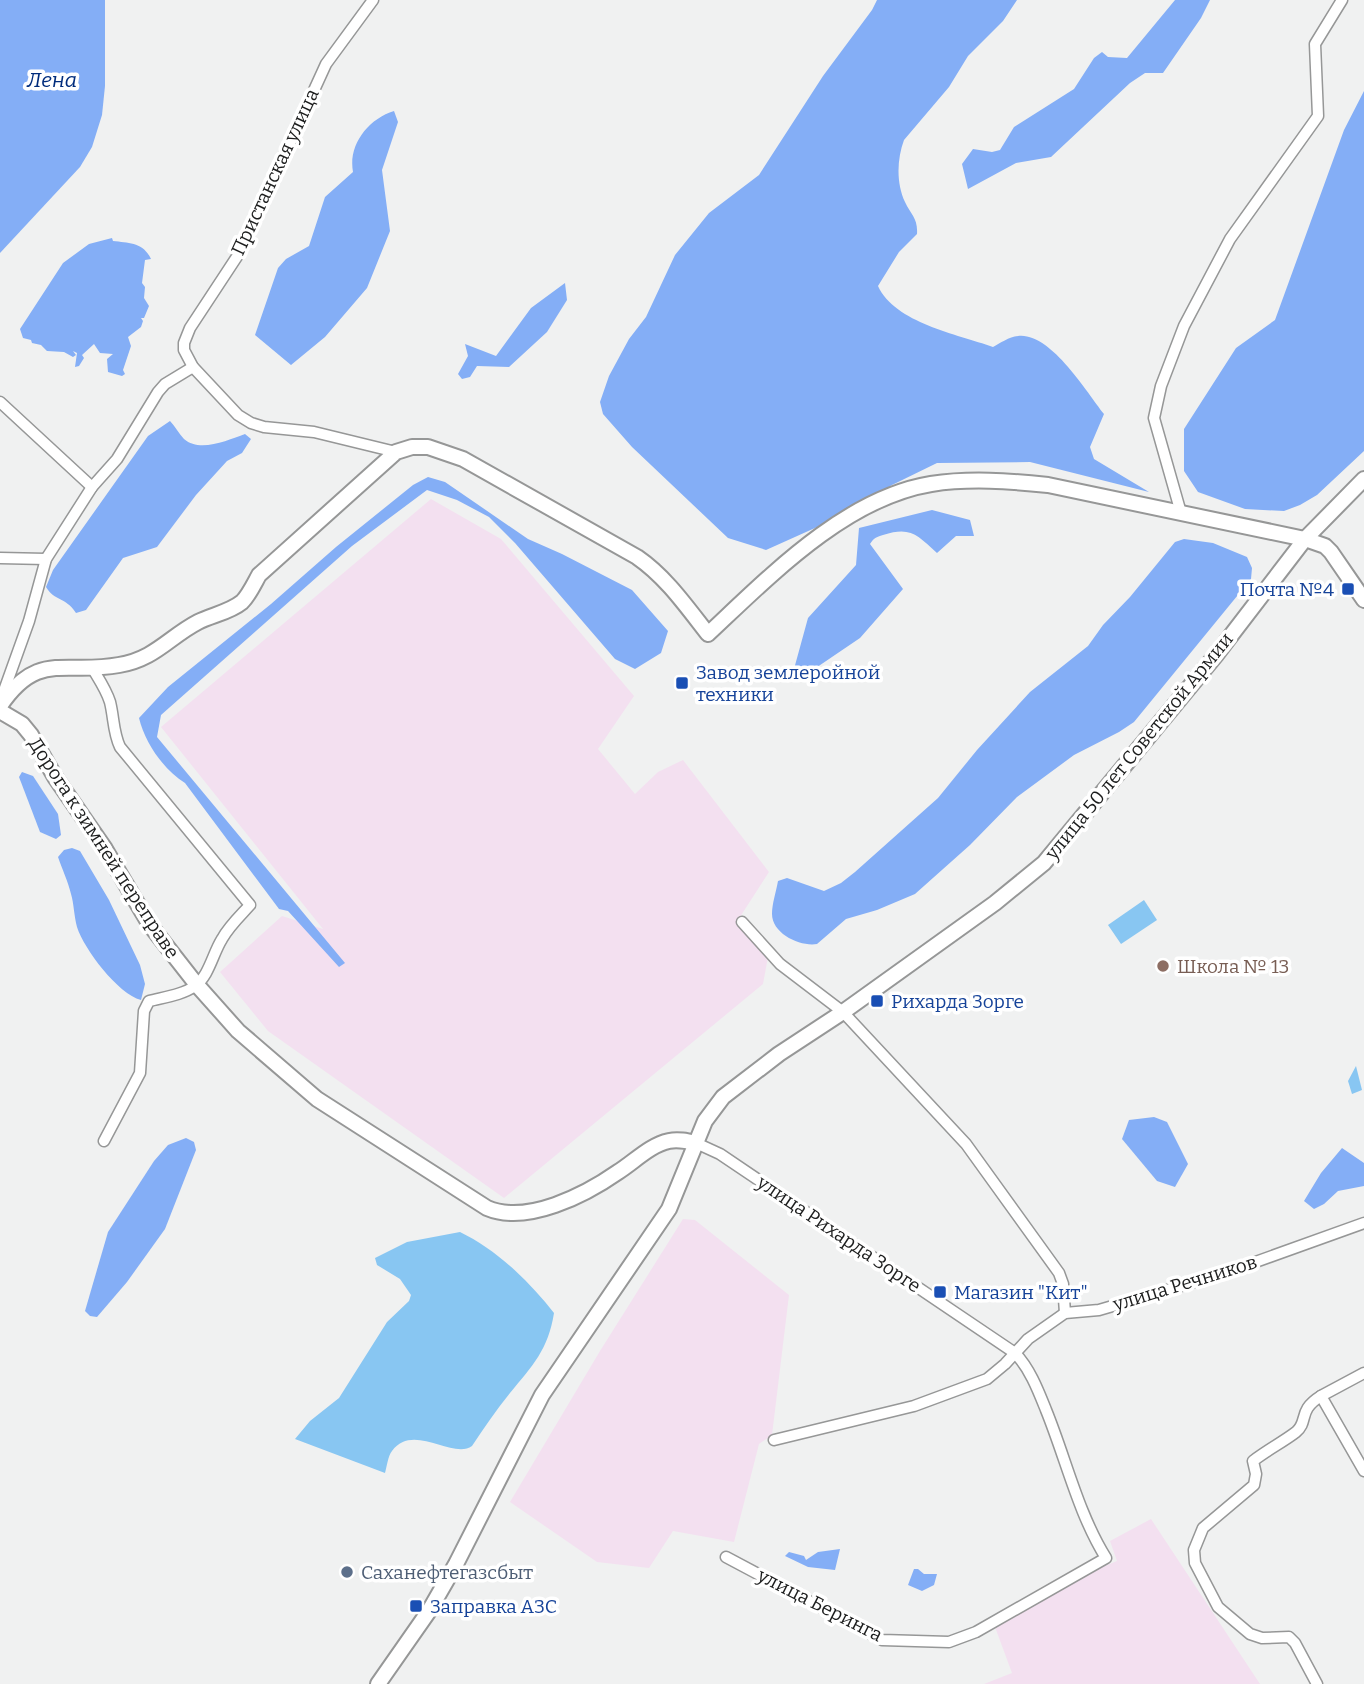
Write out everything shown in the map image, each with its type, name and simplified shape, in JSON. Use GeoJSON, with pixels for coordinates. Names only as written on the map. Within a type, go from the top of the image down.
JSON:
{"type":"FeatureCollection","features":[{"type":"Feature","properties":{"kind":"main road"},"geometry":{"type":"LineString","coordinates":[[0,704],[23,678],[34,673],[51,668],[119,665],[150,656],[194,624],[213,614],[235,608],[245,600],[259,575],[396,452],[412,447],[428,447],[463,459],[637,557],[669,585],[708,634],[829,530],[877,501],[929,484],[980,481],[1048,485],[1306,539],[1325,546],[1331,552],[1364,600]]}},
{"type":"Feature","properties":{"kind":"main road","name":"улица 50 лет Советской Армии"},"geometry":{"type":"LineString","coordinates":[[379,1684],[429,1611],[456,1564],[542,1395],[669,1209],[705,1121],[723,1097],[779,1054],[843,1012],[995,903],[1044,863],[1175,706],[1306,539],[1364,479]]}},
{"type":"Feature","properties":{"kind":"main road","name":"Дорога к зимней переправе"},"geometry":{"type":"LineString","coordinates":[[0,711],[22,724],[31,735],[55,777],[105,849],[150,925],[197,985],[238,1031],[317,1099],[488,1208],[500,1214],[526,1213],[554,1205],[598,1185],[662,1143],[681,1140],[696,1143]]}},
{"type":"Feature","properties":{"kind":"street","name":"Пристанская улица"},"geometry":{"type":"LineString","coordinates":[[192,367],[184,350],[186,336],[240,253],[326,64],[373,0]]}},
{"type":"Feature","properties":{"kind":"street"},"geometry":{"type":"LineString","coordinates":[[1181,513],[1154,418],[1161,386],[1184,326],[1230,239],[1318,116],[1315,44],[1342,0]]}},
{"type":"Feature","properties":{"kind":"street"},"geometry":{"type":"LineString","coordinates":[[0,704],[29,621],[46,559],[92,487],[117,459],[165,384],[192,367],[238,415],[251,423],[264,427],[314,432],[396,452]]}},
{"type":"Feature","properties":{"kind":"street"},"geometry":{"type":"LineString","coordinates":[[0,402],[92,487]]}},
{"type":"Feature","properties":{"kind":"street"},"geometry":{"type":"LineString","coordinates":[[0,558],[46,559]]}},
{"type":"Feature","properties":{"kind":"street"},"geometry":{"type":"LineString","coordinates":[[91,666],[103,685],[110,704],[114,734],[120,747],[250,905],[224,935],[197,985],[183,993],[149,1001],[144,1012],[140,1073],[104,1142]]}},
{"type":"Feature","properties":{"kind":"street"},"geometry":{"type":"LineString","coordinates":[[742,922],[780,964],[843,1012],[966,1144],[1059,1273],[1063,1284],[1065,1313]]}},
{"type":"Feature","properties":{"kind":"street","name":"улица Рихарда Зорге"},"geometry":{"type":"LineString","coordinates":[[696,1143],[720,1154],[1015,1353],[1039,1392],[1088,1527],[1106,1558]]}},
{"type":"Feature","properties":{"kind":"street","name":"улица Речников"},"geometry":{"type":"LineString","coordinates":[[1015,1353],[1028,1339],[1065,1313],[1099,1310],[1222,1274],[1364,1223]]}},
{"type":"Feature","properties":{"kind":"street"},"geometry":{"type":"LineString","coordinates":[[774,1440],[932,1400],[988,1379],[1015,1353]]}},
{"type":"Feature","properties":{"kind":"street"},"geometry":{"type":"LineString","coordinates":[[1317,1684],[1289,1637],[1256,1637],[1218,1608],[1198,1572],[1194,1550],[1197,1539],[1209,1521],[1254,1485],[1256,1475],[1253,1461],[1296,1432],[1305,1409],[1321,1396],[1364,1373]]}},
{"type":"Feature","properties":{"kind":"street"},"geometry":{"type":"LineString","coordinates":[[1321,1396],[1364,1471]]}},
{"type":"Feature","properties":{"kind":"street","name":"улица Беринга"},"geometry":{"type":"LineString","coordinates":[[726,1557],[882,1640],[939,1642],[959,1639],[976,1632],[1106,1558]]}},
{"type":"Feature","properties":{"kind":"shaded area"},"geometry":{"type":"Polygon","coordinates":[[[431,499],[501,539],[634,696],[598,749],[635,794],[658,772],[683,760],[769,872],[738,920],[768,957],[763,984],[504,1198],[268,1031],[220,972],[282,916],[323,929],[161,727],[431,499]]]}},
{"type":"Feature","properties":{"kind":"shaded area"},"geometry":{"type":"Polygon","coordinates":[[[1144,900],[1157,920],[1121,944],[1108,925],[1144,900]]]}},
{"type":"Feature","properties":{"kind":"shaded area"},"geometry":{"type":"Polygon","coordinates":[[[1356,1066],[1362,1090],[1352,1094],[1348,1081],[1356,1066]]]}},
{"type":"Feature","properties":{"kind":"shaded area"},"geometry":{"type":"Polygon","coordinates":[[[683,1219],[695,1220],[789,1295],[772,1435],[759,1444],[734,1542],[673,1531],[649,1568],[597,1562],[510,1502],[683,1219]]]}},
{"type":"Feature","properties":{"kind":"shaded area"},"geometry":{"type":"Polygon","coordinates":[[[460,1232],[512,1267],[554,1313],[544,1347],[472,1446],[454,1449],[422,1440],[401,1443],[391,1453],[385,1473],[295,1439],[310,1421],[339,1398],[387,1322],[409,1301],[411,1295],[400,1279],[377,1265],[375,1258],[407,1242],[460,1232]]]}},
{"type":"Feature","properties":{"kind":"shaded area"},"geometry":{"type":"Polygon","coordinates":[[[1151,1519],[1260,1684],[984,1684],[1012,1673],[995,1627],[1103,1562],[1105,1566],[1117,1561],[1110,1541],[1151,1519]]]}},
{"type":"Feature","properties":{"kind":"water","name":"Лена"},"geometry":{"type":"Polygon","coordinates":[[[0,0],[105,0],[105,86],[102,115],[92,147],[80,167],[0,253],[0,0]]]}},
{"type":"Feature","properties":{"kind":"water"},"geometry":{"type":"Polygon","coordinates":[[[877,0],[1017,0],[1003,21],[968,56],[949,87],[904,140],[899,179],[902,195],[915,220],[917,234],[899,252],[878,286],[886,299],[898,309],[945,332],[993,347],[1018,336],[1030,337],[1042,343],[1066,365],[1104,414],[1090,447],[1094,459],[1149,492],[1030,462],[937,463],[892,485],[835,519],[766,550],[728,538],[632,447],[603,414],[600,402],[609,376],[629,339],[646,317],[675,255],[709,213],[759,175],[823,76],[877,0]]]}},
{"type":"Feature","properties":{"kind":"water"},"geometry":{"type":"Polygon","coordinates":[[[1175,0],[1210,0],[1201,18],[1163,73],[1145,73],[1130,83],[1051,157],[1016,163],[968,189],[962,164],[973,149],[992,152],[1000,150],[1014,127],[1074,89],[1094,58],[1102,52],[1108,57],[1127,58],[1175,0]]]}},
{"type":"Feature","properties":{"kind":"water"},"geometry":{"type":"Polygon","coordinates":[[[1364,91],[1364,451],[1317,495],[1300,505],[1284,511],[1245,509],[1198,492],[1184,471],[1184,429],[1236,348],[1275,320],[1344,130],[1364,91]]]}},
{"type":"Feature","properties":{"kind":"water"},"geometry":{"type":"Polygon","coordinates":[[[394,111],[398,122],[382,170],[390,231],[367,288],[325,337],[291,365],[255,335],[278,268],[286,259],[309,246],[325,197],[353,172],[354,152],[362,134],[376,120],[394,111]]]}},
{"type":"Feature","properties":{"kind":"water"},"geometry":{"type":"Polygon","coordinates":[[[112,238],[113,241],[140,246],[151,259],[145,260],[142,283],[145,287],[144,298],[149,306],[144,318],[141,318],[141,327],[128,337],[131,346],[123,370],[125,374],[122,376],[108,372],[107,359],[113,354],[100,353],[94,344],[82,355],[84,358],[79,366],[75,367],[77,353],[73,351],[76,355],[73,357],[64,352],[47,351],[41,345],[23,338],[20,329],[63,263],[89,244],[112,238]]]}},
{"type":"Feature","properties":{"kind":"water"},"geometry":{"type":"Polygon","coordinates":[[[565,283],[567,300],[547,332],[509,367],[477,366],[470,377],[462,379],[458,374],[468,356],[465,344],[496,356],[531,308],[565,283]]]}},
{"type":"Feature","properties":{"kind":"water"},"geometry":{"type":"Polygon","coordinates":[[[170,421],[184,439],[198,445],[214,444],[245,434],[251,439],[242,453],[227,461],[196,495],[157,547],[123,558],[86,610],[76,613],[46,587],[53,570],[148,436],[170,421]]]}},
{"type":"Feature","properties":{"kind":"water"},"geometry":{"type":"Polygon","coordinates":[[[428,477],[445,482],[528,539],[632,590],[668,631],[661,653],[635,669],[615,659],[515,543],[489,517],[457,500],[427,490],[352,546],[161,715],[157,737],[345,963],[339,967],[288,911],[279,909],[185,783],[156,755],[139,718],[168,687],[271,604],[336,547],[413,485],[428,477]]]}},
{"type":"Feature","properties":{"kind":"water"},"geometry":{"type":"Polygon","coordinates":[[[932,510],[970,520],[974,536],[956,536],[937,553],[919,537],[907,532],[893,532],[874,539],[870,544],[903,589],[860,638],[801,678],[794,669],[808,618],[856,565],[859,528],[932,510]]]}},
{"type":"Feature","properties":{"kind":"water"},"geometry":{"type":"Polygon","coordinates":[[[1184,539],[1213,543],[1247,557],[1252,568],[1251,579],[1134,722],[1074,755],[1017,797],[970,845],[915,894],[846,919],[817,944],[796,941],[777,928],[772,914],[778,881],[787,878],[824,891],[855,872],[938,798],[1030,692],[1088,646],[1175,542],[1184,539]]]}},
{"type":"Feature","properties":{"kind":"water"},"geometry":{"type":"Polygon","coordinates":[[[22,772],[33,776],[58,814],[61,835],[56,839],[40,832],[19,777],[22,772]]]}},
{"type":"Feature","properties":{"kind":"water"},"geometry":{"type":"Polygon","coordinates":[[[72,848],[80,851],[109,900],[140,965],[145,984],[141,1000],[112,980],[81,936],[70,889],[58,857],[64,850],[72,848]]]}},
{"type":"Feature","properties":{"kind":"water"},"geometry":{"type":"Polygon","coordinates":[[[1154,1117],[1167,1122],[1188,1164],[1175,1187],[1157,1181],[1122,1139],[1129,1120],[1154,1117]]]}},
{"type":"Feature","properties":{"kind":"water"},"geometry":{"type":"Polygon","coordinates":[[[186,1138],[194,1142],[196,1150],[165,1229],[127,1282],[97,1317],[90,1316],[85,1311],[108,1232],[154,1161],[168,1145],[186,1138]]]}},
{"type":"Feature","properties":{"kind":"water"},"geometry":{"type":"Polygon","coordinates":[[[1342,1148],[1364,1163],[1364,1186],[1338,1191],[1314,1209],[1304,1201],[1321,1173],[1342,1148]]]}},
{"type":"Feature","properties":{"kind":"water"},"geometry":{"type":"Polygon","coordinates":[[[840,1549],[835,1570],[808,1567],[785,1556],[789,1552],[804,1556],[806,1560],[818,1552],[840,1549]]]}},
{"type":"Feature","properties":{"kind":"water"},"geometry":{"type":"Polygon","coordinates":[[[914,1569],[924,1574],[937,1574],[934,1585],[922,1591],[908,1585],[914,1569]]]}},
{"type":"Feature","properties":{"kind":"place","name":"Почта №4"},"geometry":{"type":"Point","coordinates":[1348,589]}},
{"type":"Feature","properties":{"kind":"place","name":"Завод землеройной техники"},"geometry":{"type":"Point","coordinates":[682,683]}},
{"type":"Feature","properties":{"kind":"place","name":"Школа № 13"},"geometry":{"type":"Point","coordinates":[1163,966]}},
{"type":"Feature","properties":{"kind":"place","name":"Рихарда Зорге"},"geometry":{"type":"Point","coordinates":[877,1001]}},
{"type":"Feature","properties":{"kind":"place","name":"Магазин \"Кит\""},"geometry":{"type":"Point","coordinates":[940,1292]}},
{"type":"Feature","properties":{"kind":"place","name":"Саханефтегазсбыт"},"geometry":{"type":"Point","coordinates":[347,1572]}},
{"type":"Feature","properties":{"kind":"place","name":"Заправка АЗС"},"geometry":{"type":"Point","coordinates":[416,1606]}}]}
